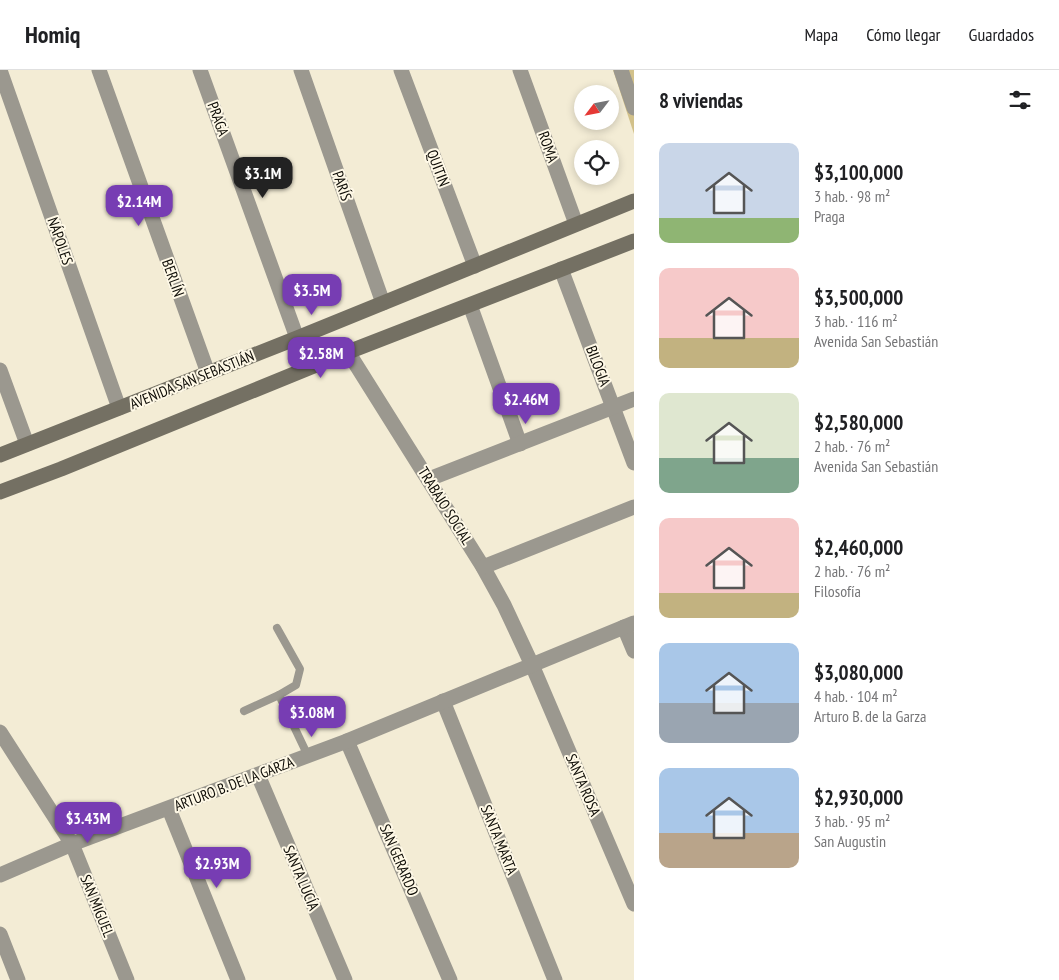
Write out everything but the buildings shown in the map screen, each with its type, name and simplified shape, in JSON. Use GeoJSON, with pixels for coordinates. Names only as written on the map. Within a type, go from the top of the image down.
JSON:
{"type":"FeatureCollection","features":[{"type":"Feature","properties":{"kind":"main road","name":"AVENIDA SAN SEBASTIÁN"},"geometry":{"type":"LineString","coordinates":[[0,455],[208,374],[634,201]]}},
{"type":"Feature","properties":{"kind":"main road"},"geometry":{"type":"LineString","coordinates":[[0,492],[348,352],[634,241]]}},
{"type":"Feature","properties":{"kind":"street","name":"BERLÍN"},"geometry":{"type":"LineString","coordinates":[[99,70],[208,374]]}},
{"type":"Feature","properties":{"kind":"street","name":"PRAGA"},"geometry":{"type":"LineString","coordinates":[[200,70],[297,338]]}},
{"type":"Feature","properties":{"kind":"street","name":"PARÍS"},"geometry":{"type":"LineString","coordinates":[[301,70],[383,303]]}},
{"type":"Feature","properties":{"kind":"street","name":"QUITIN"},"geometry":{"type":"LineString","coordinates":[[401,70],[475,266]]}},
{"type":"Feature","properties":{"kind":"street","name":"ROMA"},"geometry":{"type":"LineString","coordinates":[[520,70],[576,224]]}},
{"type":"Feature","properties":{"kind":"street"},"geometry":{"type":"LineString","coordinates":[[621,70],[634,108]]}},
{"type":"Feature","properties":{"kind":"street","name":"NÁPOLES"},"geometry":{"type":"LineString","coordinates":[[3,72],[119,408]]}},
{"type":"Feature","properties":{"kind":"street","name":"BILOGIA"},"geometry":{"type":"LineString","coordinates":[[561,269],[634,464]]}},
{"type":"Feature","properties":{"kind":"street"},"geometry":{"type":"LineString","coordinates":[[470,305],[520,444]]}},
{"type":"Feature","properties":{"kind":"street","name":"TRABAJO SOCIAL"},"geometry":{"type":"LineString","coordinates":[[348,352],[483,566],[532,665]]}},
{"type":"Feature","properties":{"kind":"street"},"geometry":{"type":"LineString","coordinates":[[0,370],[27,444]]}},
{"type":"Feature","properties":{"kind":"street"},"geometry":{"type":"LineString","coordinates":[[429,479],[634,399]]}},
{"type":"Feature","properties":{"kind":"street"},"geometry":{"type":"LineString","coordinates":[[483,566],[634,507]]}},
{"type":"Feature","properties":{"kind":"street"},"geometry":{"type":"LineString","coordinates":[[629,625],[634,651]]}},
{"type":"Feature","properties":{"kind":"street","name":"ARTURO B. DE LA GARZA"},"geometry":{"type":"LineString","coordinates":[[0,875],[72,844],[347,741],[629,625]]}},
{"type":"Feature","properties":{"kind":"street","name":"SANTA ROSA"},"geometry":{"type":"LineString","coordinates":[[532,665],[634,904]]}},
{"type":"Feature","properties":{"kind":"street","name":"SANTA MARTA"},"geometry":{"type":"LineString","coordinates":[[443,701],[555,980]]}},
{"type":"Feature","properties":{"kind":"street","name":"SAN MIGUEL"},"geometry":{"type":"LineString","coordinates":[[0,732],[7,757],[72,844],[127,980]]}},
{"type":"Feature","properties":{"kind":"street","name":"SAN GERARDO"},"geometry":{"type":"LineString","coordinates":[[347,741],[450,980]]}},
{"type":"Feature","properties":{"kind":"street","name":"SANTA LUCÍA"},"geometry":{"type":"LineString","coordinates":[[258,775],[345,980]]}},
{"type":"Feature","properties":{"kind":"street"},"geometry":{"type":"LineString","coordinates":[[169,809],[238,980]]}},
{"type":"Feature","properties":{"kind":"street"},"geometry":{"type":"LineString","coordinates":[[0,934],[3,951],[18,980]]}},
{"type":"Feature","properties":{"kind":"lane"},"geometry":{"type":"LineString","coordinates":[[244,711],[296,685],[300,669],[277,628]]}},
{"type":"Feature","properties":{"kind":"lane"},"geometry":{"type":"LineString","coordinates":[[279,695],[308,756]]}},
{"type":"Feature","properties":{"kind":"shaded area"},"geometry":{"type":"Polygon","coordinates":[[[613,70],[634,70],[634,134],[619,85],[613,70]]]}}]}
